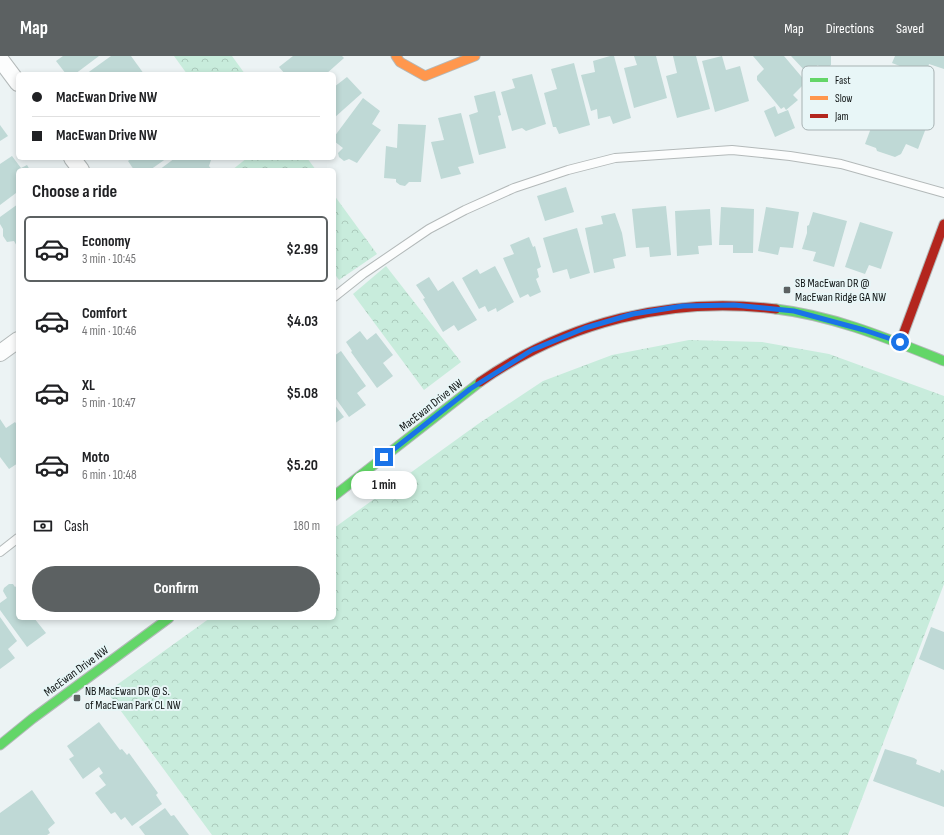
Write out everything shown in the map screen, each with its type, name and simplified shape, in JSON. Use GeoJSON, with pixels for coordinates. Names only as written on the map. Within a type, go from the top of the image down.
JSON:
{"type":"FeatureCollection","features":[{"type":"Feature","properties":{"kind":"street"},"geometry":{"type":"LineString","coordinates":[[396,56],[400,62],[425,76],[474,56]]}},
{"type":"Feature","properties":{"kind":"street"},"geometry":{"type":"LineString","coordinates":[[0,59],[16,80]]}},
{"type":"Feature","properties":{"kind":"street"},"geometry":{"type":"LineString","coordinates":[[900,342],[944,224]]}},
{"type":"Feature","properties":{"kind":"street","name":"MacEwan Drive NW"},"geometry":{"type":"LineString","coordinates":[[336,494],[470,389],[532,350],[585,328],[633,314],[683,306],[734,305],[794,311],[864,330],[900,342],[944,361]]}},
{"type":"Feature","properties":{"kind":"street"},"geometry":{"type":"LineString","coordinates":[[0,353],[16,341]]}},
{"type":"Feature","properties":{"kind":"street","name":"MacEwan Drive NW"},"geometry":{"type":"LineString","coordinates":[[0,745],[32,718],[165,620]]}},
{"type":"Feature","properties":{"kind":"lane"},"geometry":{"type":"LineString","coordinates":[[336,295],[362,274],[429,229],[465,210],[514,188],[568,170],[616,158],[732,150],[790,156],[841,164],[944,192]]}},
{"type":"Feature","properties":{"kind":"lane"},"geometry":{"type":"LineString","coordinates":[[0,552],[16,540]]}},
{"type":"Feature","properties":{"kind":"green space"},"geometry":{"type":"Polygon","coordinates":[[[174,56],[232,56],[244,72],[186,72],[174,56]]]}},
{"type":"Feature","properties":{"kind":"green space"},"geometry":{"type":"Polygon","coordinates":[[[244,160],[308,160],[314,168],[234,168],[244,160]]]}},
{"type":"Feature","properties":{"kind":"green space"},"geometry":{"type":"Polygon","coordinates":[[[336,198],[377,254],[339,280],[336,276],[336,198]]]}},
{"type":"Feature","properties":{"kind":"green space"},"geometry":{"type":"Polygon","coordinates":[[[386,266],[461,362],[424,390],[353,294],[386,266]]]}},
{"type":"Feature","properties":{"kind":"green space"},"geometry":{"type":"Polygon","coordinates":[[[689,340],[762,342],[829,354],[944,396],[944,584],[848,835],[212,835],[107,692],[207,620],[336,620],[336,527],[478,424],[543,381],[612,355],[689,340]]]}},
{"type":"Feature","properties":{"kind":"building"},"geometry":{"type":"Polygon","coordinates":[[[63,56],[99,56],[78,72],[64,72],[56,61],[63,56]]]}},
{"type":"Feature","properties":{"kind":"building"},"geometry":{"type":"Polygon","coordinates":[[[111,56],[131,56],[143,72],[89,72],[111,56]]]}},
{"type":"Feature","properties":{"kind":"building"},"geometry":{"type":"Polygon","coordinates":[[[293,56],[342,56],[344,58],[328,72],[283,72],[279,67],[293,56]]]}},
{"type":"Feature","properties":{"kind":"building"},"geometry":{"type":"Polygon","coordinates":[[[614,56],[631,118],[613,124],[610,116],[598,119],[597,109],[591,111],[581,75],[595,72],[593,61],[614,56]]]}},
{"type":"Feature","properties":{"kind":"building"},"geometry":{"type":"Polygon","coordinates":[[[634,56],[656,56],[667,98],[634,108],[624,68],[637,65],[634,56]]]}},
{"type":"Feature","properties":{"kind":"building"},"geometry":{"type":"Polygon","coordinates":[[[673,56],[696,56],[710,109],[677,118],[666,76],[677,73],[673,56]]]}},
{"type":"Feature","properties":{"kind":"building"},"geometry":{"type":"Polygon","coordinates":[[[722,56],[726,70],[740,66],[749,101],[715,112],[702,61],[722,56]]]}},
{"type":"Feature","properties":{"kind":"building"},"geometry":{"type":"Polygon","coordinates":[[[753,56],[784,56],[802,77],[802,86],[793,95],[798,100],[786,110],[784,107],[781,109],[757,80],[757,76],[764,69],[753,56]]]}},
{"type":"Feature","properties":{"kind":"building"},"geometry":{"type":"Polygon","coordinates":[[[791,56],[831,56],[830,66],[818,65],[802,66],[802,68],[791,56]]]}},
{"type":"Feature","properties":{"kind":"building"},"geometry":{"type":"Polygon","coordinates":[[[895,56],[944,56],[944,69],[929,64],[928,66],[900,66],[892,63],[895,56]]]}},
{"type":"Feature","properties":{"kind":"building"},"geometry":{"type":"Polygon","coordinates":[[[574,63],[590,125],[559,134],[556,127],[553,127],[544,93],[557,89],[551,69],[574,63]]]}},
{"type":"Feature","properties":{"kind":"building"},"geometry":{"type":"Polygon","coordinates":[[[532,74],[546,124],[526,131],[522,128],[512,131],[501,92],[515,88],[512,79],[532,74]]]}},
{"type":"Feature","properties":{"kind":"building"},"geometry":{"type":"Polygon","coordinates":[[[347,77],[362,93],[336,116],[336,85],[347,77]]]}},
{"type":"Feature","properties":{"kind":"building"},"geometry":{"type":"Polygon","coordinates":[[[495,91],[501,115],[498,116],[506,148],[479,155],[469,115],[478,112],[474,96],[495,91]]]}},
{"type":"Feature","properties":{"kind":"building"},"geometry":{"type":"Polygon","coordinates":[[[363,98],[380,111],[372,124],[381,130],[357,163],[349,159],[344,161],[339,157],[338,153],[343,148],[336,143],[336,134],[363,98]]]}},
{"type":"Feature","properties":{"kind":"building"},"geometry":{"type":"Polygon","coordinates":[[[775,106],[778,114],[788,110],[795,128],[775,137],[764,111],[775,106]]]}},
{"type":"Feature","properties":{"kind":"building"},"geometry":{"type":"Polygon","coordinates":[[[461,113],[474,163],[458,167],[461,174],[441,179],[431,142],[444,140],[438,118],[461,113]]]}},
{"type":"Feature","properties":{"kind":"building"},"geometry":{"type":"Polygon","coordinates":[[[398,124],[426,125],[421,182],[409,182],[405,186],[396,182],[396,179],[384,178],[386,146],[397,148],[398,124]]]}},
{"type":"Feature","properties":{"kind":"building"},"geometry":{"type":"Polygon","coordinates":[[[0,125],[8,136],[0,141],[0,125]]]}},
{"type":"Feature","properties":{"kind":"building"},"geometry":{"type":"Polygon","coordinates":[[[870,130],[925,130],[918,149],[906,144],[901,154],[895,157],[877,151],[876,148],[865,144],[870,130]]]}},
{"type":"Feature","properties":{"kind":"building"},"geometry":{"type":"Polygon","coordinates":[[[12,156],[21,168],[16,168],[16,193],[0,205],[0,164],[12,156]]]}},
{"type":"Feature","properties":{"kind":"building"},"geometry":{"type":"Polygon","coordinates":[[[164,160],[153,168],[133,168],[128,161],[164,160]]]}},
{"type":"Feature","properties":{"kind":"building"},"geometry":{"type":"Polygon","coordinates":[[[172,160],[211,160],[209,166],[210,168],[162,168],[172,160]]]}},
{"type":"Feature","properties":{"kind":"building"},"geometry":{"type":"Polygon","coordinates":[[[27,165],[29,168],[21,168],[27,165]]]}},
{"type":"Feature","properties":{"kind":"building"},"geometry":{"type":"Polygon","coordinates":[[[566,187],[574,212],[545,221],[537,196],[566,187]]]}},
{"type":"Feature","properties":{"kind":"building"},"geometry":{"type":"Polygon","coordinates":[[[16,205],[16,244],[14,241],[7,242],[3,236],[0,217],[16,205]]]}},
{"type":"Feature","properties":{"kind":"building"},"geometry":{"type":"Polygon","coordinates":[[[666,206],[671,255],[650,257],[649,247],[636,248],[632,209],[666,206]]]}},
{"type":"Feature","properties":{"kind":"building"},"geometry":{"type":"Polygon","coordinates":[[[721,207],[754,209],[753,253],[733,253],[733,245],[719,245],[721,207]]]}},
{"type":"Feature","properties":{"kind":"building"},"geometry":{"type":"Polygon","coordinates":[[[766,207],[799,212],[793,248],[780,247],[778,255],[758,251],[766,207]]]}},
{"type":"Feature","properties":{"kind":"building"},"geometry":{"type":"Polygon","coordinates":[[[710,209],[712,245],[698,246],[699,254],[677,256],[675,211],[710,209]]]}},
{"type":"Feature","properties":{"kind":"building"},"geometry":{"type":"Polygon","coordinates":[[[813,212],[847,221],[834,267],[813,261],[816,252],[802,249],[807,233],[807,226],[809,225],[813,212]]]}},
{"type":"Feature","properties":{"kind":"building"},"geometry":{"type":"Polygon","coordinates":[[[615,213],[622,233],[626,256],[613,259],[615,268],[594,273],[585,228],[603,224],[601,216],[615,213]]]}},
{"type":"Feature","properties":{"kind":"building"},"geometry":{"type":"Polygon","coordinates":[[[860,222],[893,232],[881,269],[869,265],[865,274],[845,267],[860,222]]]}},
{"type":"Feature","properties":{"kind":"building"},"geometry":{"type":"Polygon","coordinates":[[[577,228],[590,273],[570,279],[567,269],[553,273],[543,238],[577,228]]]}},
{"type":"Feature","properties":{"kind":"building"},"geometry":{"type":"Polygon","coordinates":[[[529,237],[533,247],[535,246],[541,267],[537,269],[539,277],[536,279],[541,292],[530,297],[528,294],[520,298],[503,258],[514,254],[510,245],[529,237]]]}},
{"type":"Feature","properties":{"kind":"building"},"geometry":{"type":"Polygon","coordinates":[[[495,266],[514,302],[497,312],[496,308],[488,312],[485,306],[479,309],[462,278],[477,269],[480,274],[495,266]]]}},
{"type":"Feature","properties":{"kind":"building"},"geometry":{"type":"Polygon","coordinates":[[[429,277],[438,291],[453,281],[477,320],[458,331],[454,325],[443,332],[423,299],[425,298],[416,285],[429,277]]]}},
{"type":"Feature","properties":{"kind":"building"},"geometry":{"type":"Polygon","coordinates":[[[360,331],[367,340],[376,333],[393,355],[383,363],[393,376],[377,388],[351,352],[352,351],[346,342],[360,331]]]}},
{"type":"Feature","properties":{"kind":"building"},"geometry":{"type":"Polygon","coordinates":[[[341,351],[366,386],[357,393],[366,405],[349,417],[336,399],[336,355],[341,351]]]}},
{"type":"Feature","properties":{"kind":"building"},"geometry":{"type":"Polygon","coordinates":[[[336,407],[344,417],[336,423],[336,407]]]}},
{"type":"Feature","properties":{"kind":"building"},"geometry":{"type":"Polygon","coordinates":[[[0,419],[6,428],[15,422],[16,464],[9,469],[0,457],[0,419]]]}},
{"type":"Feature","properties":{"kind":"building"},"geometry":{"type":"Polygon","coordinates":[[[9,584],[13,584],[16,586],[16,620],[36,620],[46,633],[27,647],[0,610],[0,603],[7,598],[3,591],[9,584]]]}},
{"type":"Feature","properties":{"kind":"building"},"geometry":{"type":"Polygon","coordinates":[[[0,617],[17,641],[8,649],[15,658],[0,669],[0,617]]]}},
{"type":"Feature","properties":{"kind":"building"},"geometry":{"type":"Polygon","coordinates":[[[931,627],[944,632],[944,670],[919,659],[931,627]]]}},
{"type":"Feature","properties":{"kind":"building"},"geometry":{"type":"Polygon","coordinates":[[[99,722],[120,750],[122,749],[127,755],[129,753],[158,793],[156,795],[162,804],[132,826],[125,817],[121,820],[115,812],[111,814],[95,793],[106,785],[99,776],[103,773],[99,767],[83,779],[69,759],[74,756],[67,746],[99,722]]]}},
{"type":"Feature","properties":{"kind":"building"},"geometry":{"type":"Polygon","coordinates":[[[885,749],[914,758],[917,760],[916,764],[940,773],[941,769],[944,771],[944,807],[873,781],[885,749]]]}},
{"type":"Feature","properties":{"kind":"building"},"geometry":{"type":"Polygon","coordinates":[[[32,790],[55,823],[48,829],[50,833],[47,835],[0,835],[0,813],[32,790]]]}},
{"type":"Feature","properties":{"kind":"building"},"geometry":{"type":"Polygon","coordinates":[[[165,808],[171,816],[174,815],[189,835],[145,835],[139,827],[165,808]]]}},
{"type":"Feature","properties":{"kind":"traffic: fast"},"geometry":{"type":"LineString","coordinates":[[776,309],[798,312],[862,329],[944,361]]}},
{"type":"Feature","properties":{"kind":"traffic: fast"},"geometry":{"type":"LineString","coordinates":[[336,494],[480,382]]}},
{"type":"Feature","properties":{"kind":"traffic: fast"},"geometry":{"type":"LineString","coordinates":[[0,745],[32,719],[166,620]]}},
{"type":"Feature","properties":{"kind":"traffic: slow"},"geometry":{"type":"LineString","coordinates":[[396,56],[400,62],[425,76],[475,56]]}},
{"type":"Feature","properties":{"kind":"traffic: jam"},"geometry":{"type":"LineString","coordinates":[[900,343],[944,224]]}},
{"type":"Feature","properties":{"kind":"traffic: jam"},"geometry":{"type":"LineString","coordinates":[[480,382],[513,361],[548,343],[584,329],[621,318],[698,306],[737,306],[776,309]]}},
{"type":"Feature","properties":{"kind":"place","name":"SB MacEwan DR @ MacEwan Ridge GA NW"},"geometry":{"type":"Point","coordinates":[787,290]}},
{"type":"Feature","properties":{"kind":"place","name":"NB MacEwan DR @ S. of MacEwan Park CL NW"},"geometry":{"type":"Point","coordinates":[77,698]}},
{"type":"Feature","properties":{"kind":"route"},"geometry":{"type":"LineString","coordinates":[[384,457],[470,389],[532,350],[585,328],[633,314],[683,306],[734,305],[794,311],[864,330],[900,342]]}}]}
